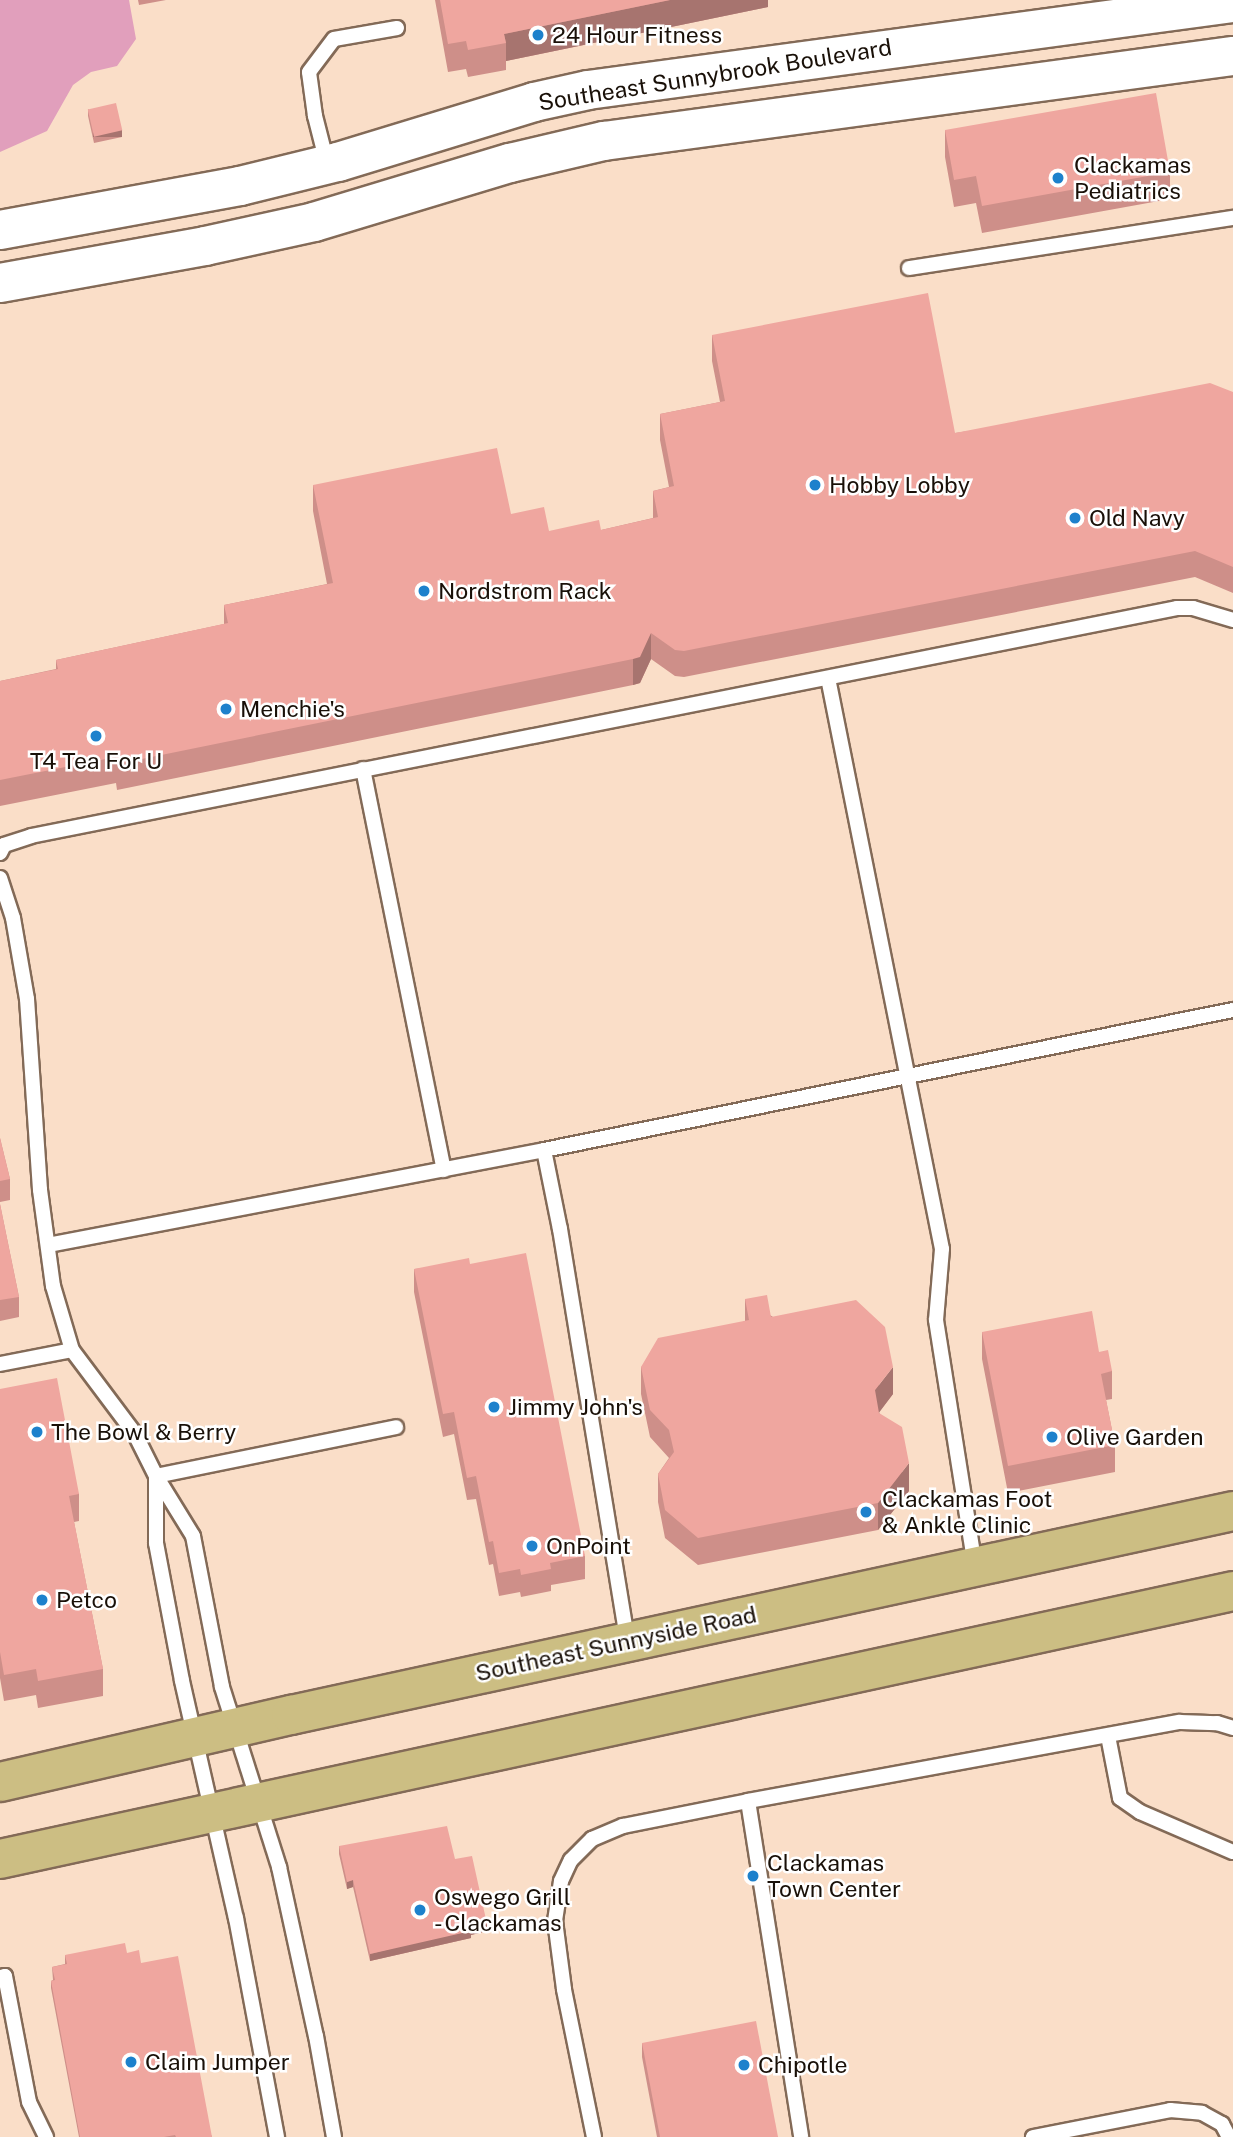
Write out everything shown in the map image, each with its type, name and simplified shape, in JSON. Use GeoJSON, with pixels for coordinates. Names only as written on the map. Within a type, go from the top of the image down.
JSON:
{"type":"FeatureCollection","features":[{"type":"Feature","properties":{"kind":"main road","name":"Southeast Sunnybrook Boulevard"},"geometry":{"type":"LineString","coordinates":[[0,230],[240,186],[328,165],[489,114],[588,90],[1233,4]]}},
{"type":"Feature","properties":{"kind":"main road","name":"Southeast Sunnybrook Boulevard"},"geometry":{"type":"LineString","coordinates":[[0,283],[205,246],[314,222],[510,163],[604,141],[1233,56]]}},
{"type":"Feature","properties":{"kind":"main road","name":"Southeast Sunnyside Road"},"geometry":{"type":"LineString","coordinates":[[0,1782],[627,1642],[1233,1511]]}},
{"type":"Feature","properties":{"kind":"main road"},"geometry":{"type":"LineString","coordinates":[[0,1858],[1233,1591]]}},
{"type":"Feature","properties":{"kind":"lane"},"geometry":{"type":"LineString","coordinates":[[328,165],[315,116],[309,72],[334,39],[397,28]]}},
{"type":"Feature","properties":{"kind":"lane"},"geometry":{"type":"LineString","coordinates":[[909,268],[1233,218]]}},
{"type":"Feature","properties":{"kind":"lane"},"geometry":{"type":"LineString","coordinates":[[0,853],[4,845],[31,836],[1177,608],[1193,608],[1233,620]]}},
{"type":"Feature","properties":{"kind":"lane"},"geometry":{"type":"LineString","coordinates":[[828,678],[942,1250],[936,1320],[975,1567]]}},
{"type":"Feature","properties":{"kind":"lane"},"geometry":{"type":"LineString","coordinates":[[363,769],[444,1170]]}},
{"type":"Feature","properties":{"kind":"lane"},"geometry":{"type":"LineString","coordinates":[[0,878],[13,918],[27,999],[40,1190],[53,1286],[72,1350],[135,1434],[156,1476],[193,1536],[222,1687],[282,1880],[316,2036],[334,2137]]}},
{"type":"Feature","properties":{"kind":"lane"},"geometry":{"type":"LineString","coordinates":[[48,1245],[444,1170],[1233,1010]]}},
{"type":"Feature","properties":{"kind":"lane"},"geometry":{"type":"LineString","coordinates":[[544,1150],[560,1229],[627,1642]]}},
{"type":"Feature","properties":{"kind":"lane"},"geometry":{"type":"LineString","coordinates":[[0,1364],[72,1350]]}},
{"type":"Feature","properties":{"kind":"lane"},"geometry":{"type":"LineString","coordinates":[[156,1476],[396,1427]]}},
{"type":"Feature","properties":{"kind":"lane"},"geometry":{"type":"LineString","coordinates":[[156,1476],[156,1543],[195,1739],[245,1962],[277,2137]]}},
{"type":"Feature","properties":{"kind":"lane"},"geometry":{"type":"LineString","coordinates":[[594,2137],[564,1989],[555,1921],[561,1881],[571,1860],[592,1839],[623,1826],[748,1801],[1180,1722],[1217,1723],[1233,1728]]}},
{"type":"Feature","properties":{"kind":"lane"},"geometry":{"type":"LineString","coordinates":[[1108,1736],[1120,1798],[1140,1812],[1233,1852]]}},
{"type":"Feature","properties":{"kind":"lane"},"geometry":{"type":"LineString","coordinates":[[748,1801],[801,2137]]}},
{"type":"Feature","properties":{"kind":"lane"},"geometry":{"type":"LineString","coordinates":[[0,1977],[5,1976],[29,2102],[46,2137]]}},
{"type":"Feature","properties":{"kind":"lane"},"geometry":{"type":"LineString","coordinates":[[1033,2137],[1170,2110],[1202,2113],[1222,2123],[1229,2137]]}},
{"type":"Feature","properties":{"kind":"shaded area"},"geometry":{"type":"Polygon","coordinates":[[[0,0],[129,0],[136,39],[117,66],[91,72],[73,85],[47,131],[0,152],[0,0]]]}},
{"type":"Feature","properties":{"kind":"building"},"geometry":{"type":"Polygon","coordinates":[[[440,0],[670,0],[504,34],[506,43],[468,50],[466,41],[448,44],[440,0]]]}},
{"type":"Feature","properties":{"kind":"building","name":"Clackamas Pediatrics"},"geometry":{"type":"Polygon","coordinates":[[[1156,93],[1170,172],[982,206],[976,176],[954,180],[945,130],[1156,93]]]}},
{"type":"Feature","properties":{"kind":"building"},"geometry":{"type":"Polygon","coordinates":[[[116,103],[122,130],[94,137],[88,110],[116,103]]]}},
{"type":"Feature","properties":{"kind":"building"},"geometry":{"type":"Polygon","coordinates":[[[928,293],[955,433],[1210,383],[1233,392],[1233,567],[1195,551],[684,651],[675,650],[651,633],[640,657],[633,659],[117,764],[116,757],[0,780],[0,681],[58,669],[56,660],[228,623],[224,605],[333,583],[313,485],[497,448],[511,514],[544,507],[549,531],[599,520],[601,530],[658,517],[653,491],[674,486],[660,414],[725,401],[712,335],[928,293]]]}},
{"type":"Feature","properties":{"kind":"building"},"geometry":{"type":"Polygon","coordinates":[[[0,1138],[10,1179],[0,1181],[0,1138]]]}},
{"type":"Feature","properties":{"kind":"building"},"geometry":{"type":"Polygon","coordinates":[[[0,1204],[19,1297],[0,1300],[0,1204]]]}},
{"type":"Feature","properties":{"kind":"building"},"geometry":{"type":"Polygon","coordinates":[[[526,1253],[585,1556],[550,1563],[551,1569],[521,1575],[520,1569],[499,1573],[493,1541],[489,1542],[476,1476],[467,1478],[454,1412],[443,1414],[414,1269],[469,1258],[470,1264],[526,1253]]]}},
{"type":"Feature","properties":{"kind":"building"},"geometry":{"type":"Polygon","coordinates":[[[767,1295],[771,1317],[856,1300],[885,1327],[893,1367],[875,1390],[879,1413],[902,1427],[909,1463],[878,1503],[698,1538],[665,1510],[658,1474],[674,1452],[669,1430],[650,1410],[641,1367],[658,1338],[749,1320],[745,1299],[767,1295]]]}},
{"type":"Feature","properties":{"kind":"building","name":"Olive Garden"},"geometry":{"type":"Polygon","coordinates":[[[1092,1311],[1099,1352],[1108,1350],[1112,1371],[1101,1374],[1115,1445],[1008,1466],[982,1332],[1092,1311]]]}},
{"type":"Feature","properties":{"kind":"building","name":"Petco"},"geometry":{"type":"Polygon","coordinates":[[[57,1378],[79,1494],[69,1496],[103,1669],[38,1681],[36,1669],[4,1675],[0,1652],[0,1389],[57,1378]]]}},
{"type":"Feature","properties":{"kind":"building","name":"Oswego Grill - Clackamas"},"geometry":{"type":"Polygon","coordinates":[[[447,1826],[455,1859],[472,1856],[487,1924],[471,1928],[471,1931],[370,1954],[353,1880],[347,1882],[339,1846],[447,1826]]]}},
{"type":"Feature","properties":{"kind":"building","name":"Claim Jumper"},"geometry":{"type":"Polygon","coordinates":[[[125,1943],[127,1953],[139,1950],[141,1963],[178,1956],[212,2137],[80,2137],[51,1981],[55,1980],[52,1967],[67,1964],[65,1955],[125,1943]]]}},
{"type":"Feature","properties":{"kind":"building"},"geometry":{"type":"Polygon","coordinates":[[[756,2021],[778,2137],[660,2137],[642,2043],[756,2021]]]}},
{"type":"Feature","properties":{"kind":"place","name":"24 Hour Fitness"},"geometry":{"type":"Point","coordinates":[538,35]}},
{"type":"Feature","properties":{"kind":"place","name":"Clackamas Pediatrics"},"geometry":{"type":"Point","coordinates":[1058,178]}},
{"type":"Feature","properties":{"kind":"place","name":"Hobby Lobby"},"geometry":{"type":"Point","coordinates":[815,485]}},
{"type":"Feature","properties":{"kind":"place","name":"Old Navy"},"geometry":{"type":"Point","coordinates":[1075,518]}},
{"type":"Feature","properties":{"kind":"place","name":"Nordstrom Rack"},"geometry":{"type":"Point","coordinates":[424,591]}},
{"type":"Feature","properties":{"kind":"place","name":"Menchie's"},"geometry":{"type":"Point","coordinates":[226,709]}},
{"type":"Feature","properties":{"kind":"place","name":"T4 Tea For U"},"geometry":{"type":"Point","coordinates":[96,736]}},
{"type":"Feature","properties":{"kind":"place","name":"Jimmy John's"},"geometry":{"type":"Point","coordinates":[494,1407]}},
{"type":"Feature","properties":{"kind":"place","name":"The Bowl & Berry"},"geometry":{"type":"Point","coordinates":[37,1432]}},
{"type":"Feature","properties":{"kind":"place","name":"Olive Garden"},"geometry":{"type":"Point","coordinates":[1052,1437]}},
{"type":"Feature","properties":{"kind":"place","name":"Clackamas Foot & Ankle Clinic"},"geometry":{"type":"Point","coordinates":[866,1512]}},
{"type":"Feature","properties":{"kind":"place","name":"OnPoint"},"geometry":{"type":"Point","coordinates":[532,1546]}},
{"type":"Feature","properties":{"kind":"place","name":"Petco"},"geometry":{"type":"Point","coordinates":[42,1600]}},
{"type":"Feature","properties":{"kind":"place","name":"Clackamas Town Center"},"geometry":{"type":"Point","coordinates":[753,1876]}},
{"type":"Feature","properties":{"kind":"place","name":"Oswego Grill - Clackamas"},"geometry":{"type":"Point","coordinates":[420,1910]}},
{"type":"Feature","properties":{"kind":"place","name":"Claim Jumper"},"geometry":{"type":"Point","coordinates":[131,2062]}},
{"type":"Feature","properties":{"kind":"place","name":"Chipotle"},"geometry":{"type":"Point","coordinates":[744,2065]}}]}
